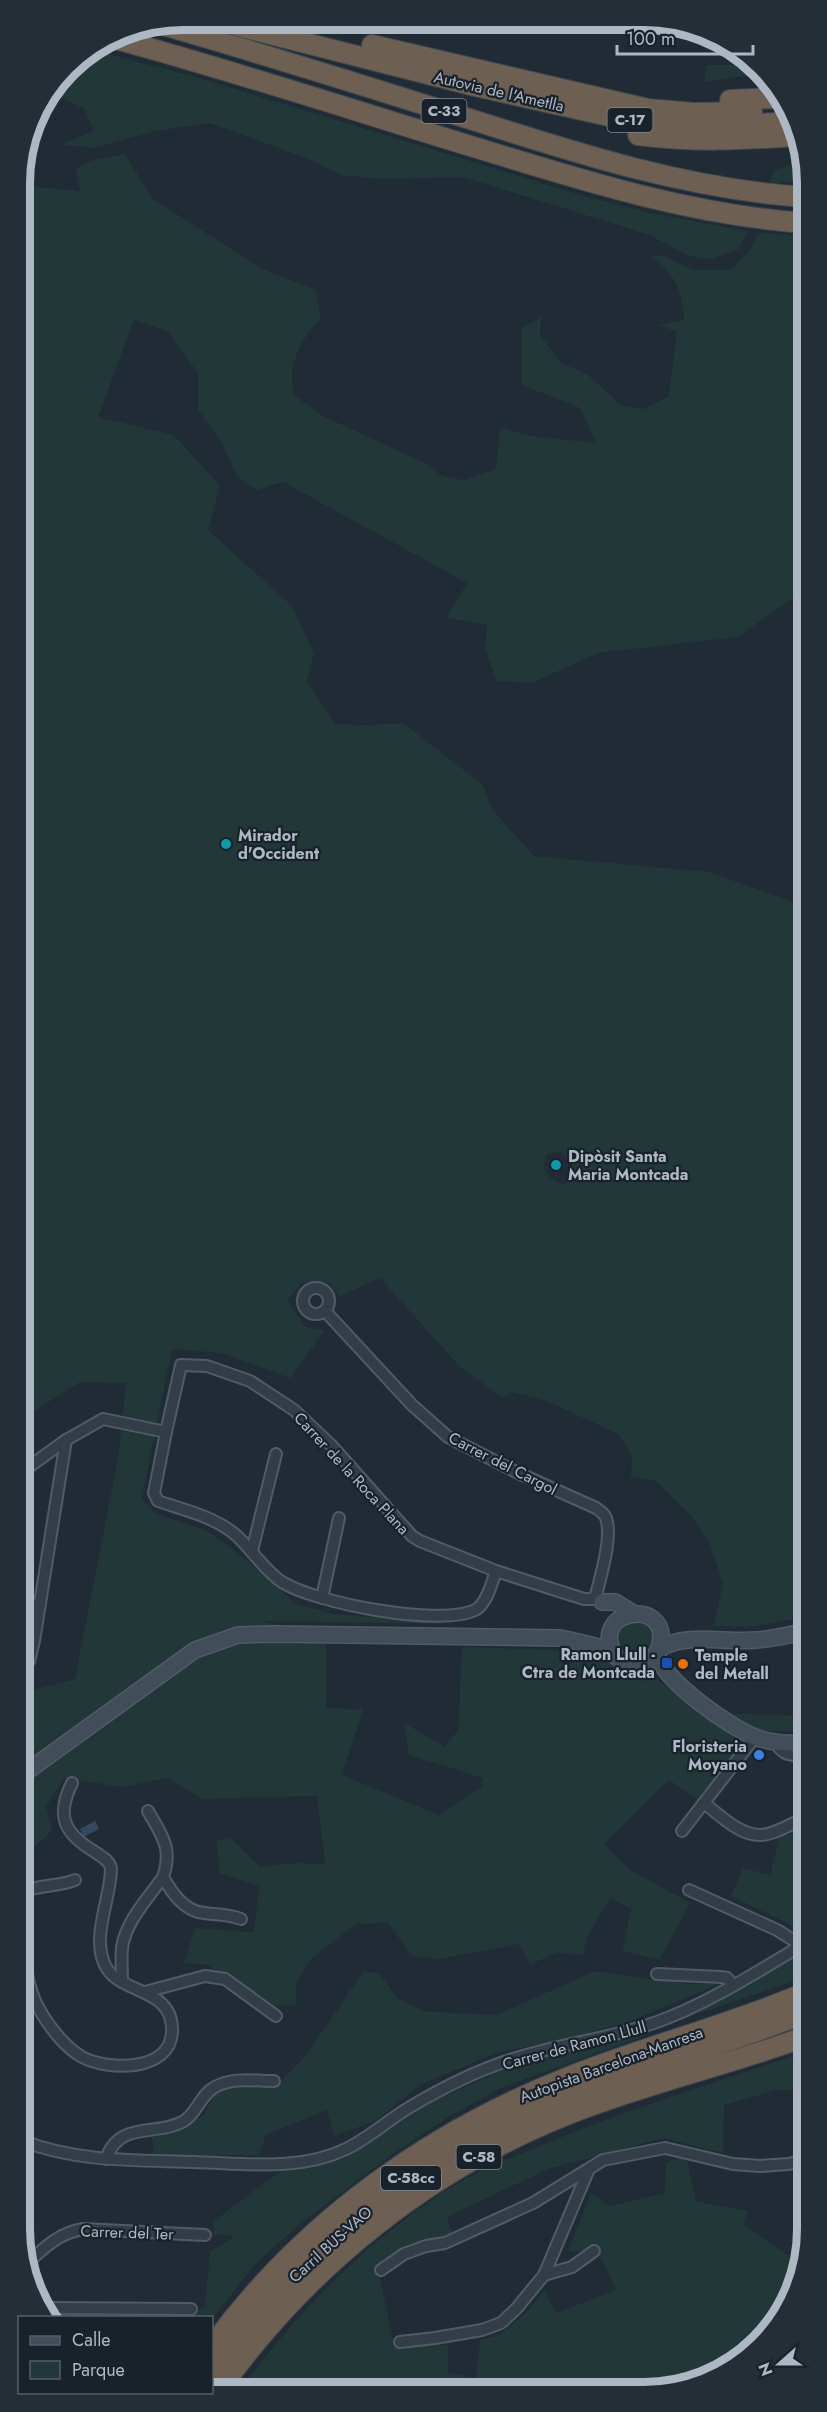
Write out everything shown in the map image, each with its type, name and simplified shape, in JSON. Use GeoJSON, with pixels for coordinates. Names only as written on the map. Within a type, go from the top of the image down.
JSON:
{"type":"FeatureCollection","features":[{"type":"Feature","properties":{"kind":"highway","name":"C-33"},"geometry":{"type":"LineString","coordinates":[[180,30],[293,63],[565,150],[679,180],[731,190],[797,197]]}},
{"type":"Feature","properties":{"kind":"highway","name":"Autovia de l'Ametlla"},"geometry":{"type":"LineString","coordinates":[[254,30],[475,86],[618,118],[703,128],[784,122]]}},
{"type":"Feature","properties":{"kind":"highway","name":"Autovia de l'Ametlla"},"geometry":{"type":"LineString","coordinates":[[311,30],[465,68],[648,109],[676,112],[778,110]]}},
{"type":"Feature","properties":{"kind":"highway","name":"C-33"},"geometry":{"type":"LineString","coordinates":[[126,42],[238,73],[610,189],[729,215],[797,222]]}},
{"type":"Feature","properties":{"kind":"highway"},"geometry":{"type":"LineString","coordinates":[[475,86],[533,110],[582,124],[638,135],[720,141],[789,136]]}},
{"type":"Feature","properties":{"kind":"highway"},"geometry":{"type":"LineString","coordinates":[[598,98],[615,94],[715,100],[770,98]]}},
{"type":"Feature","properties":{"kind":"highway","name":"Autopista Barcelona-Manresa"},"geometry":{"type":"LineString","coordinates":[[213,2345],[247,2300],[304,2241],[374,2183],[430,2144],[500,2106],[572,2075],[766,2009],[797,1996]]}},
{"type":"Feature","properties":{"kind":"highway","name":"Carril BUS-VAO"},"geometry":{"type":"LineString","coordinates":[[213,2371],[260,2312],[322,2247],[405,2181],[484,2133],[568,2095],[797,2015]]}},
{"type":"Feature","properties":{"kind":"highway","name":"Autopista Barcelona-Manresa"},"geometry":{"type":"LineString","coordinates":[[225,2382],[262,2334],[330,2264],[372,2227],[448,2174],[527,2132],[569,2114],[797,2039]]}},
{"type":"Feature","properties":{"kind":"highway","name":"C-58cc"},"geometry":{"type":"LineString","coordinates":[[213,2354],[267,2295],[322,2247]]}},
{"type":"Feature","properties":{"kind":"highway","name":"C-58cc"},"geometry":{"type":"LineString","coordinates":[[214,2382],[253,2330],[322,2247]]}},
{"type":"Feature","properties":{"kind":"main road"},"geometry":{"type":"LineString","coordinates":[[599,1601],[615,1602],[633,1613],[645,1615],[657,1626],[692,1640]]}},
{"type":"Feature","properties":{"kind":"main road"},"geometry":{"type":"LineString","coordinates":[[599,1601],[610,1611],[613,1628],[610,1645],[615,1654]]}},
{"type":"Feature","properties":{"kind":"main road"},"geometry":{"type":"LineString","coordinates":[[587,1643],[613,1628],[622,1617],[633,1613]]}},
{"type":"Feature","properties":{"kind":"main road"},"geometry":{"type":"LineString","coordinates":[[657,1626],[661,1637],[651,1665],[723,1720],[755,1737],[776,1742],[797,1743]]}},
{"type":"Feature","properties":{"kind":"main road"},"geometry":{"type":"LineString","coordinates":[[30,1769],[195,1650],[238,1635],[560,1638],[587,1643],[615,1654],[630,1664],[653,1655],[674,1642],[757,1640],[797,1633]]}},
{"type":"Feature","properties":{"kind":"street","name":"Carrer del Cargol"},"geometry":{"type":"LineString","coordinates":[[325,1311],[412,1405],[448,1437],[516,1472],[596,1508],[605,1515],[608,1527],[599,1601]]}},
{"type":"Feature","properties":{"kind":"street","name":"Carrer de la Roca Plana"},"geometry":{"type":"LineString","coordinates":[[166,1432],[182,1365],[207,1366],[250,1381],[294,1410],[331,1445],[412,1536],[496,1571],[584,1599],[599,1601]]}},
{"type":"Feature","properties":{"kind":"street"},"geometry":{"type":"LineString","coordinates":[[30,1466],[66,1440],[103,1419],[166,1432],[154,1493],[158,1501],[212,1520],[235,1534],[282,1582],[322,1598],[378,1611],[430,1615],[463,1614],[477,1609],[489,1592],[496,1571]]}},
{"type":"Feature","properties":{"kind":"street"},"geometry":{"type":"LineString","coordinates":[[30,1656],[66,1440]]}},
{"type":"Feature","properties":{"kind":"street"},"geometry":{"type":"LineString","coordinates":[[252,1551],[276,1454]]}},
{"type":"Feature","properties":{"kind":"street"},"geometry":{"type":"LineString","coordinates":[[322,1598],[339,1518]]}},
{"type":"Feature","properties":{"kind":"street"},"geometry":{"type":"LineString","coordinates":[[30,1605],[40,1604]]}},
{"type":"Feature","properties":{"kind":"street"},"geometry":{"type":"LineString","coordinates":[[682,1831],[755,1737]]}},
{"type":"Feature","properties":{"kind":"street"},"geometry":{"type":"LineString","coordinates":[[776,1742],[778,1748],[784,1753],[797,1755]]}},
{"type":"Feature","properties":{"kind":"street"},"geometry":{"type":"LineString","coordinates":[[30,1985],[43,2017],[73,2050],[90,2061],[101,2064],[133,2064],[152,2060],[160,2056],[170,2044],[172,2020],[164,2006],[145,1992],[111,1976],[105,1965],[100,1950],[111,1877],[110,1864],[79,1841],[65,1825],[62,1808],[72,1783]]}},
{"type":"Feature","properties":{"kind":"street"},"geometry":{"type":"LineString","coordinates":[[704,1803],[728,1822],[749,1834],[763,1836],[797,1821]]}},
{"type":"Feature","properties":{"kind":"street"},"geometry":{"type":"LineString","coordinates":[[122,1982],[124,1938],[163,1877],[167,1865],[168,1850],[148,1811]]}},
{"type":"Feature","properties":{"kind":"street"},"geometry":{"type":"LineString","coordinates":[[163,1877],[176,1896],[192,1910],[201,1913],[230,1915],[241,1919]]}},
{"type":"Feature","properties":{"kind":"street"},"geometry":{"type":"LineString","coordinates":[[30,1889],[65,1884],[75,1880]]}},
{"type":"Feature","properties":{"kind":"street"},"geometry":{"type":"LineString","coordinates":[[688,1890],[797,1940]]}},
{"type":"Feature","properties":{"kind":"street","name":"Carrer de Ramon Llull"},"geometry":{"type":"LineString","coordinates":[[30,2144],[57,2153],[106,2159],[276,2165],[311,2160],[345,2150],[409,2107],[476,2073],[514,2059],[595,2041],[657,2022],[733,1985],[797,1948]]}},
{"type":"Feature","properties":{"kind":"street"},"geometry":{"type":"LineString","coordinates":[[657,1974],[721,1977],[727,1978],[733,1985]]}},
{"type":"Feature","properties":{"kind":"street"},"geometry":{"type":"LineString","coordinates":[[145,1992],[205,1976],[225,1979],[276,2016]]}},
{"type":"Feature","properties":{"kind":"street"},"geometry":{"type":"LineString","coordinates":[[106,2159],[112,2145],[128,2134],[182,2122],[215,2087],[235,2081],[274,2081]]}},
{"type":"Feature","properties":{"kind":"street"},"geometry":{"type":"LineString","coordinates":[[381,2270],[404,2254],[426,2246],[445,2243],[533,2202],[603,2160],[664,2148],[733,2164],[779,2164],[797,2161]]}},
{"type":"Feature","properties":{"kind":"street"},"geometry":{"type":"LineString","coordinates":[[400,2342],[482,2330],[501,2323],[516,2309],[544,2275],[589,2169]]}},
{"type":"Feature","properties":{"kind":"street","name":"Carrer del Ter"},"geometry":{"type":"LineString","coordinates":[[33,2258],[59,2237],[68,2232],[83,2229],[205,2235]]}},
{"type":"Feature","properties":{"kind":"street"},"geometry":{"type":"LineString","coordinates":[[544,2275],[572,2267],[594,2252]]}},
{"type":"Feature","properties":{"kind":"street"},"geometry":{"type":"LineString","coordinates":[[53,2308],[191,2309]]}},
{"type":"Feature","properties":{"kind":"green space"},"geometry":{"type":"Polygon","coordinates":[[[103,53],[189,75],[584,196],[650,213],[747,231],[739,249],[708,260],[687,255],[650,235],[463,177],[382,179],[341,175],[306,158],[210,123],[156,131],[93,148],[62,144],[94,131],[84,108],[57,96],[75,75],[103,53]]]}},
{"type":"Feature","properties":{"kind":"green space"},"geometry":{"type":"Polygon","coordinates":[[[706,65],[740,65],[753,76],[744,76],[704,82],[706,65]]]}},
{"type":"Feature","properties":{"kind":"green space"},"geometry":{"type":"Polygon","coordinates":[[[125,154],[152,198],[262,269],[316,290],[321,319],[307,335],[297,354],[292,374],[294,395],[323,416],[425,463],[442,476],[463,480],[496,469],[500,427],[532,436],[596,443],[580,408],[522,385],[522,328],[541,317],[540,335],[561,363],[587,374],[622,406],[644,409],[669,396],[677,332],[659,325],[684,320],[676,284],[667,270],[651,256],[664,256],[693,270],[731,270],[751,249],[758,233],[797,236],[797,595],[738,637],[598,653],[532,683],[497,681],[485,648],[487,625],[446,618],[467,583],[283,482],[256,490],[237,476],[221,441],[198,410],[198,373],[167,331],[134,320],[98,417],[174,435],[220,486],[208,530],[292,606],[314,653],[307,681],[335,724],[403,723],[483,785],[491,808],[534,856],[709,872],[797,903],[797,1619],[751,1627],[714,1626],[723,1583],[710,1544],[692,1517],[656,1481],[631,1477],[632,1456],[618,1434],[549,1402],[512,1392],[503,1398],[460,1367],[380,1278],[340,1296],[328,1283],[303,1282],[287,1300],[306,1327],[325,1330],[290,1378],[222,1353],[172,1349],[142,1498],[155,1513],[207,1531],[238,1553],[296,1604],[334,1614],[453,1624],[261,1621],[326,1641],[326,1708],[363,1709],[342,1775],[439,1815],[482,1786],[483,1778],[409,1755],[404,1723],[444,1746],[458,1731],[462,1647],[581,1651],[608,1655],[641,1667],[744,1745],[697,1799],[669,1780],[604,1844],[629,1869],[690,1903],[660,1960],[622,1951],[631,1909],[610,1898],[587,1938],[583,1956],[557,1952],[530,1965],[519,1944],[440,1959],[412,1956],[388,1923],[356,1924],[311,1959],[296,1984],[296,2006],[266,2005],[244,1986],[207,1965],[184,1963],[195,1928],[254,1932],[259,1886],[219,1873],[217,1840],[232,1839],[260,1867],[296,1863],[325,1864],[317,1796],[203,1799],[167,1778],[123,1787],[64,1778],[46,1807],[52,1831],[30,1851],[30,1691],[75,1679],[118,1458],[126,1383],[80,1382],[30,1414],[30,186],[80,191],[76,169],[90,161],[125,154]],[[561,1152],[547,1154],[544,1166],[547,1174],[565,1185],[572,1163],[561,1152]]]}},
{"type":"Feature","properties":{"kind":"green space"},"geometry":{"type":"Polygon","coordinates":[[[796,163],[797,183],[769,182],[775,170],[796,163]]]}},
{"type":"Feature","properties":{"kind":"green space"},"geometry":{"type":"Polygon","coordinates":[[[636,1622],[648,1627],[653,1639],[648,1651],[636,1656],[624,1651],[619,1639],[624,1627],[636,1622]]]}},
{"type":"Feature","properties":{"kind":"green space"},"geometry":{"type":"Polygon","coordinates":[[[726,1713],[797,1716],[797,1732],[757,1731],[726,1713]]]}},
{"type":"Feature","properties":{"kind":"green space"},"geometry":{"type":"Polygon","coordinates":[[[797,1832],[797,1928],[731,1896],[743,1868],[770,1875],[779,1838],[797,1832]]]}},
{"type":"Feature","properties":{"kind":"green space"},"geometry":{"type":"Polygon","coordinates":[[[797,1954],[797,1979],[668,2024],[797,1954]]]}},
{"type":"Feature","properties":{"kind":"green space"},"geometry":{"type":"Polygon","coordinates":[[[595,1971],[687,1984],[720,1984],[628,2022],[497,2053],[422,2084],[375,2121],[334,2136],[327,2110],[266,2135],[259,2155],[154,2155],[152,2135],[202,2117],[218,2090],[280,2082],[307,2054],[363,1972],[379,1973],[397,1998],[424,2011],[496,2015],[595,1971]]]}},
{"type":"Feature","properties":{"kind":"green space"},"geometry":{"type":"Polygon","coordinates":[[[639,2034],[647,2035],[503,2087],[450,2116],[397,2151],[306,2219],[256,2263],[213,2318],[73,2316],[192,2314],[205,2306],[210,2252],[235,2236],[213,2235],[214,2222],[229,2209],[285,2168],[344,2156],[391,2129],[420,2107],[509,2067],[639,2034]]]}},
{"type":"Feature","properties":{"kind":"green space"},"geometry":{"type":"Polygon","coordinates":[[[797,2054],[797,2090],[776,2090],[724,2105],[723,2153],[663,2138],[548,2169],[447,2217],[453,2234],[415,2246],[377,2265],[394,2344],[448,2345],[448,2373],[476,2378],[480,2340],[499,2335],[529,2310],[544,2290],[556,2313],[616,2290],[598,2252],[568,2251],[591,2193],[609,2206],[665,2193],[666,2163],[686,2157],[696,2201],[748,2211],[743,2224],[794,2259],[776,2305],[759,2330],[755,2334],[749,2334],[749,2340],[737,2350],[693,2374],[664,2381],[246,2382],[310,2305],[362,2254],[390,2231],[450,2188],[473,2175],[577,2131],[797,2054]]]}},
{"type":"Feature","properties":{"kind":"water"},"geometry":{"type":"Polygon","coordinates":[[[95,1821],[99,1829],[84,1837],[80,1829],[95,1821]]]}},
{"type":"Feature","properties":{"kind":"place","name":"Mirador d'Occident"},"geometry":{"type":"Point","coordinates":[226,844]}},
{"type":"Feature","properties":{"kind":"place","name":"Dipòsit Santa Maria Montcada"},"geometry":{"type":"Point","coordinates":[556,1165]}},
{"type":"Feature","properties":{"kind":"place","name":"Ramon Llull - Ctra de Montcada"},"geometry":{"type":"Point","coordinates":[667,1663]}},
{"type":"Feature","properties":{"kind":"place","name":"Temple del Metall"},"geometry":{"type":"Point","coordinates":[683,1664]}},
{"type":"Feature","properties":{"kind":"place","name":"Floristeria Moyano"},"geometry":{"type":"Point","coordinates":[759,1755]}}]}
